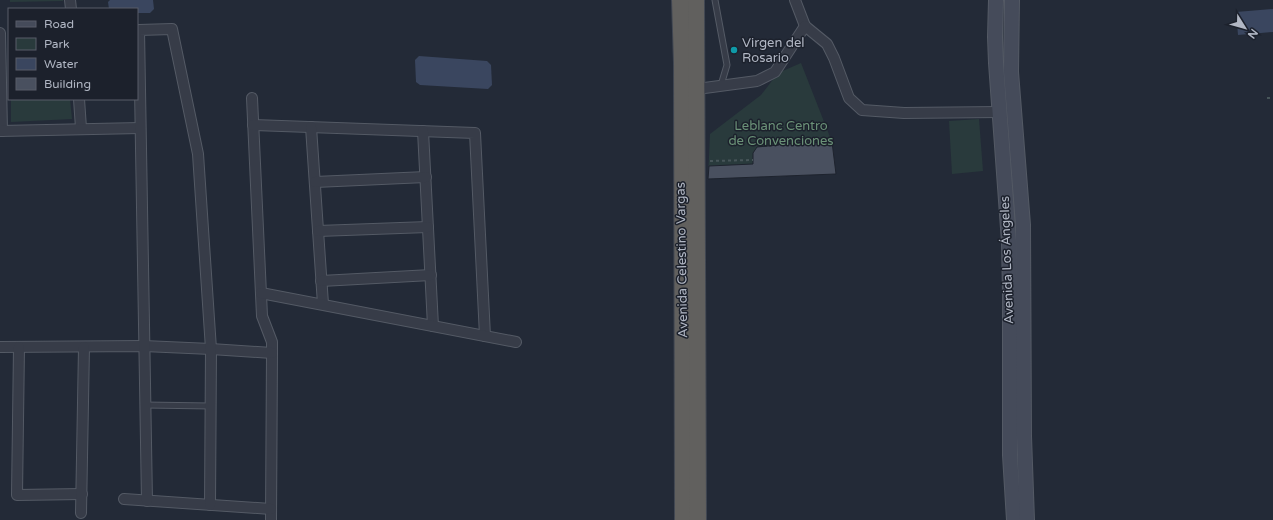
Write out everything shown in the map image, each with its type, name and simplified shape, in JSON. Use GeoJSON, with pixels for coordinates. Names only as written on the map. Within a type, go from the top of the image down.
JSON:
{"type":"FeatureCollection","features":[{"type":"Feature","properties":{"kind":"highway","name":"Avenida Celestino Vargas"},"geometry":{"type":"LineString","coordinates":[[680,0],[682,63],[689,123],[697,161],[689,223]]}},
{"type":"Feature","properties":{"kind":"highway","name":"Avenida Celestino Vargas"},"geometry":{"type":"LineString","coordinates":[[696,0],[697,89],[689,123],[689,223],[690,398],[698,520]]}},
{"type":"Feature","properties":{"kind":"highway","name":"Avenida Celestino Vargas"},"geometry":{"type":"LineString","coordinates":[[683,520],[690,398]]}},
{"type":"Feature","properties":{"kind":"main road","name":"Avenida Los Ángeles"},"geometry":{"type":"LineString","coordinates":[[996,0],[995,37],[1009,249],[1010,455],[1014,520]]}},
{"type":"Feature","properties":{"kind":"main road","name":"Avenida Los Ángeles"},"geometry":{"type":"LineString","coordinates":[[1012,0],[1011,72],[1023,225],[1024,436],[1028,520]]}},
{"type":"Feature","properties":{"kind":"street"},"geometry":{"type":"LineString","coordinates":[[795,0],[805,26],[827,44],[834,58],[849,98],[862,110],[904,113],[999,112]]}},
{"type":"Feature","properties":{"kind":"street"},"geometry":{"type":"LineString","coordinates":[[697,89],[757,81],[770,76],[775,72],[805,26]]}},
{"type":"Feature","properties":{"kind":"street"},"geometry":{"type":"LineString","coordinates":[[146,501],[139,30],[172,29],[198,154],[212,349],[210,505]]}},
{"type":"Feature","properties":{"kind":"street"},"geometry":{"type":"LineString","coordinates":[[0,33],[1,131],[81,128],[140,128]]}},
{"type":"Feature","properties":{"kind":"street"},"geometry":{"type":"LineString","coordinates":[[252,98],[262,316],[272,342],[271,520]]}},
{"type":"Feature","properties":{"kind":"street"},"geometry":{"type":"LineString","coordinates":[[79,100],[81,128]]}},
{"type":"Feature","properties":{"kind":"street"},"geometry":{"type":"LineString","coordinates":[[253,125],[476,133],[485,336]]}},
{"type":"Feature","properties":{"kind":"street"},"geometry":{"type":"LineString","coordinates":[[311,127],[323,304]]}},
{"type":"Feature","properties":{"kind":"street"},"geometry":{"type":"LineString","coordinates":[[423,131],[433,326]]}},
{"type":"Feature","properties":{"kind":"street"},"geometry":{"type":"LineString","coordinates":[[315,182],[426,177]]}},
{"type":"Feature","properties":{"kind":"street"},"geometry":{"type":"LineString","coordinates":[[318,231],[428,227]]}},
{"type":"Feature","properties":{"kind":"street"},"geometry":{"type":"LineString","coordinates":[[321,281],[431,275]]}},
{"type":"Feature","properties":{"kind":"street"},"geometry":{"type":"LineString","coordinates":[[261,293],[516,342]]}},
{"type":"Feature","properties":{"kind":"street"},"geometry":{"type":"LineString","coordinates":[[81,513],[84,346]]}},
{"type":"Feature","properties":{"kind":"street"},"geometry":{"type":"LineString","coordinates":[[0,347],[144,346],[272,353]]}},
{"type":"Feature","properties":{"kind":"street"},"geometry":{"type":"LineString","coordinates":[[19,347],[17,495],[82,494]]}},
{"type":"Feature","properties":{"kind":"street"},"geometry":{"type":"LineString","coordinates":[[124,499],[271,509]]}},
{"type":"Feature","properties":{"kind":"lane"},"geometry":{"type":"LineString","coordinates":[[715,0],[727,65],[722,85]]}},
{"type":"Feature","properties":{"kind":"lane"},"geometry":{"type":"LineString","coordinates":[[145,405],[211,406]]}},
{"type":"Feature","properties":{"kind":"path"},"geometry":{"type":"LineString","coordinates":[[1267,98],[1273,98]]}},
{"type":"Feature","properties":{"kind":"path"},"geometry":{"type":"LineString","coordinates":[[697,161],[753,160]]}},
{"type":"Feature","properties":{"kind":"green space"},"geometry":{"type":"Polygon","coordinates":[[[10,0],[63,0],[63,1],[10,2],[10,0]]]}},
{"type":"Feature","properties":{"kind":"green space","name":"Leblanc Centro de Convenciones"},"geometry":{"type":"Polygon","coordinates":[[[801,63],[832,142],[836,174],[708,179],[710,134],[761,95],[778,73],[801,63]]]}},
{"type":"Feature","properties":{"kind":"green space"},"geometry":{"type":"Polygon","coordinates":[[[11,100],[70,100],[72,119],[11,122],[11,100]]]}},
{"type":"Feature","properties":{"kind":"green space"},"geometry":{"type":"Polygon","coordinates":[[[979,119],[983,171],[952,174],[949,121],[979,119]]]}},
{"type":"Feature","properties":{"kind":"water"},"geometry":{"type":"Polygon","coordinates":[[[110,0],[153,0],[154,9],[150,13],[138,13],[138,8],[109,8],[108,2],[110,0]]]}},
{"type":"Feature","properties":{"kind":"water"},"geometry":{"type":"Polygon","coordinates":[[[1273,9],[1273,32],[1238,35],[1236,12],[1273,9]]]}},
{"type":"Feature","properties":{"kind":"water"},"geometry":{"type":"Polygon","coordinates":[[[419,56],[487,61],[491,65],[492,85],[488,89],[420,85],[416,82],[415,60],[419,56]]]}},
{"type":"Feature","properties":{"kind":"building"},"geometry":{"type":"Polygon","coordinates":[[[832,142],[836,174],[708,179],[709,166],[753,164],[753,153],[757,147],[779,144],[832,142]]]}},
{"type":"Feature","properties":{"kind":"place","name":"Virgen del Rosario"},"geometry":{"type":"Point","coordinates":[734,50]}}]}
